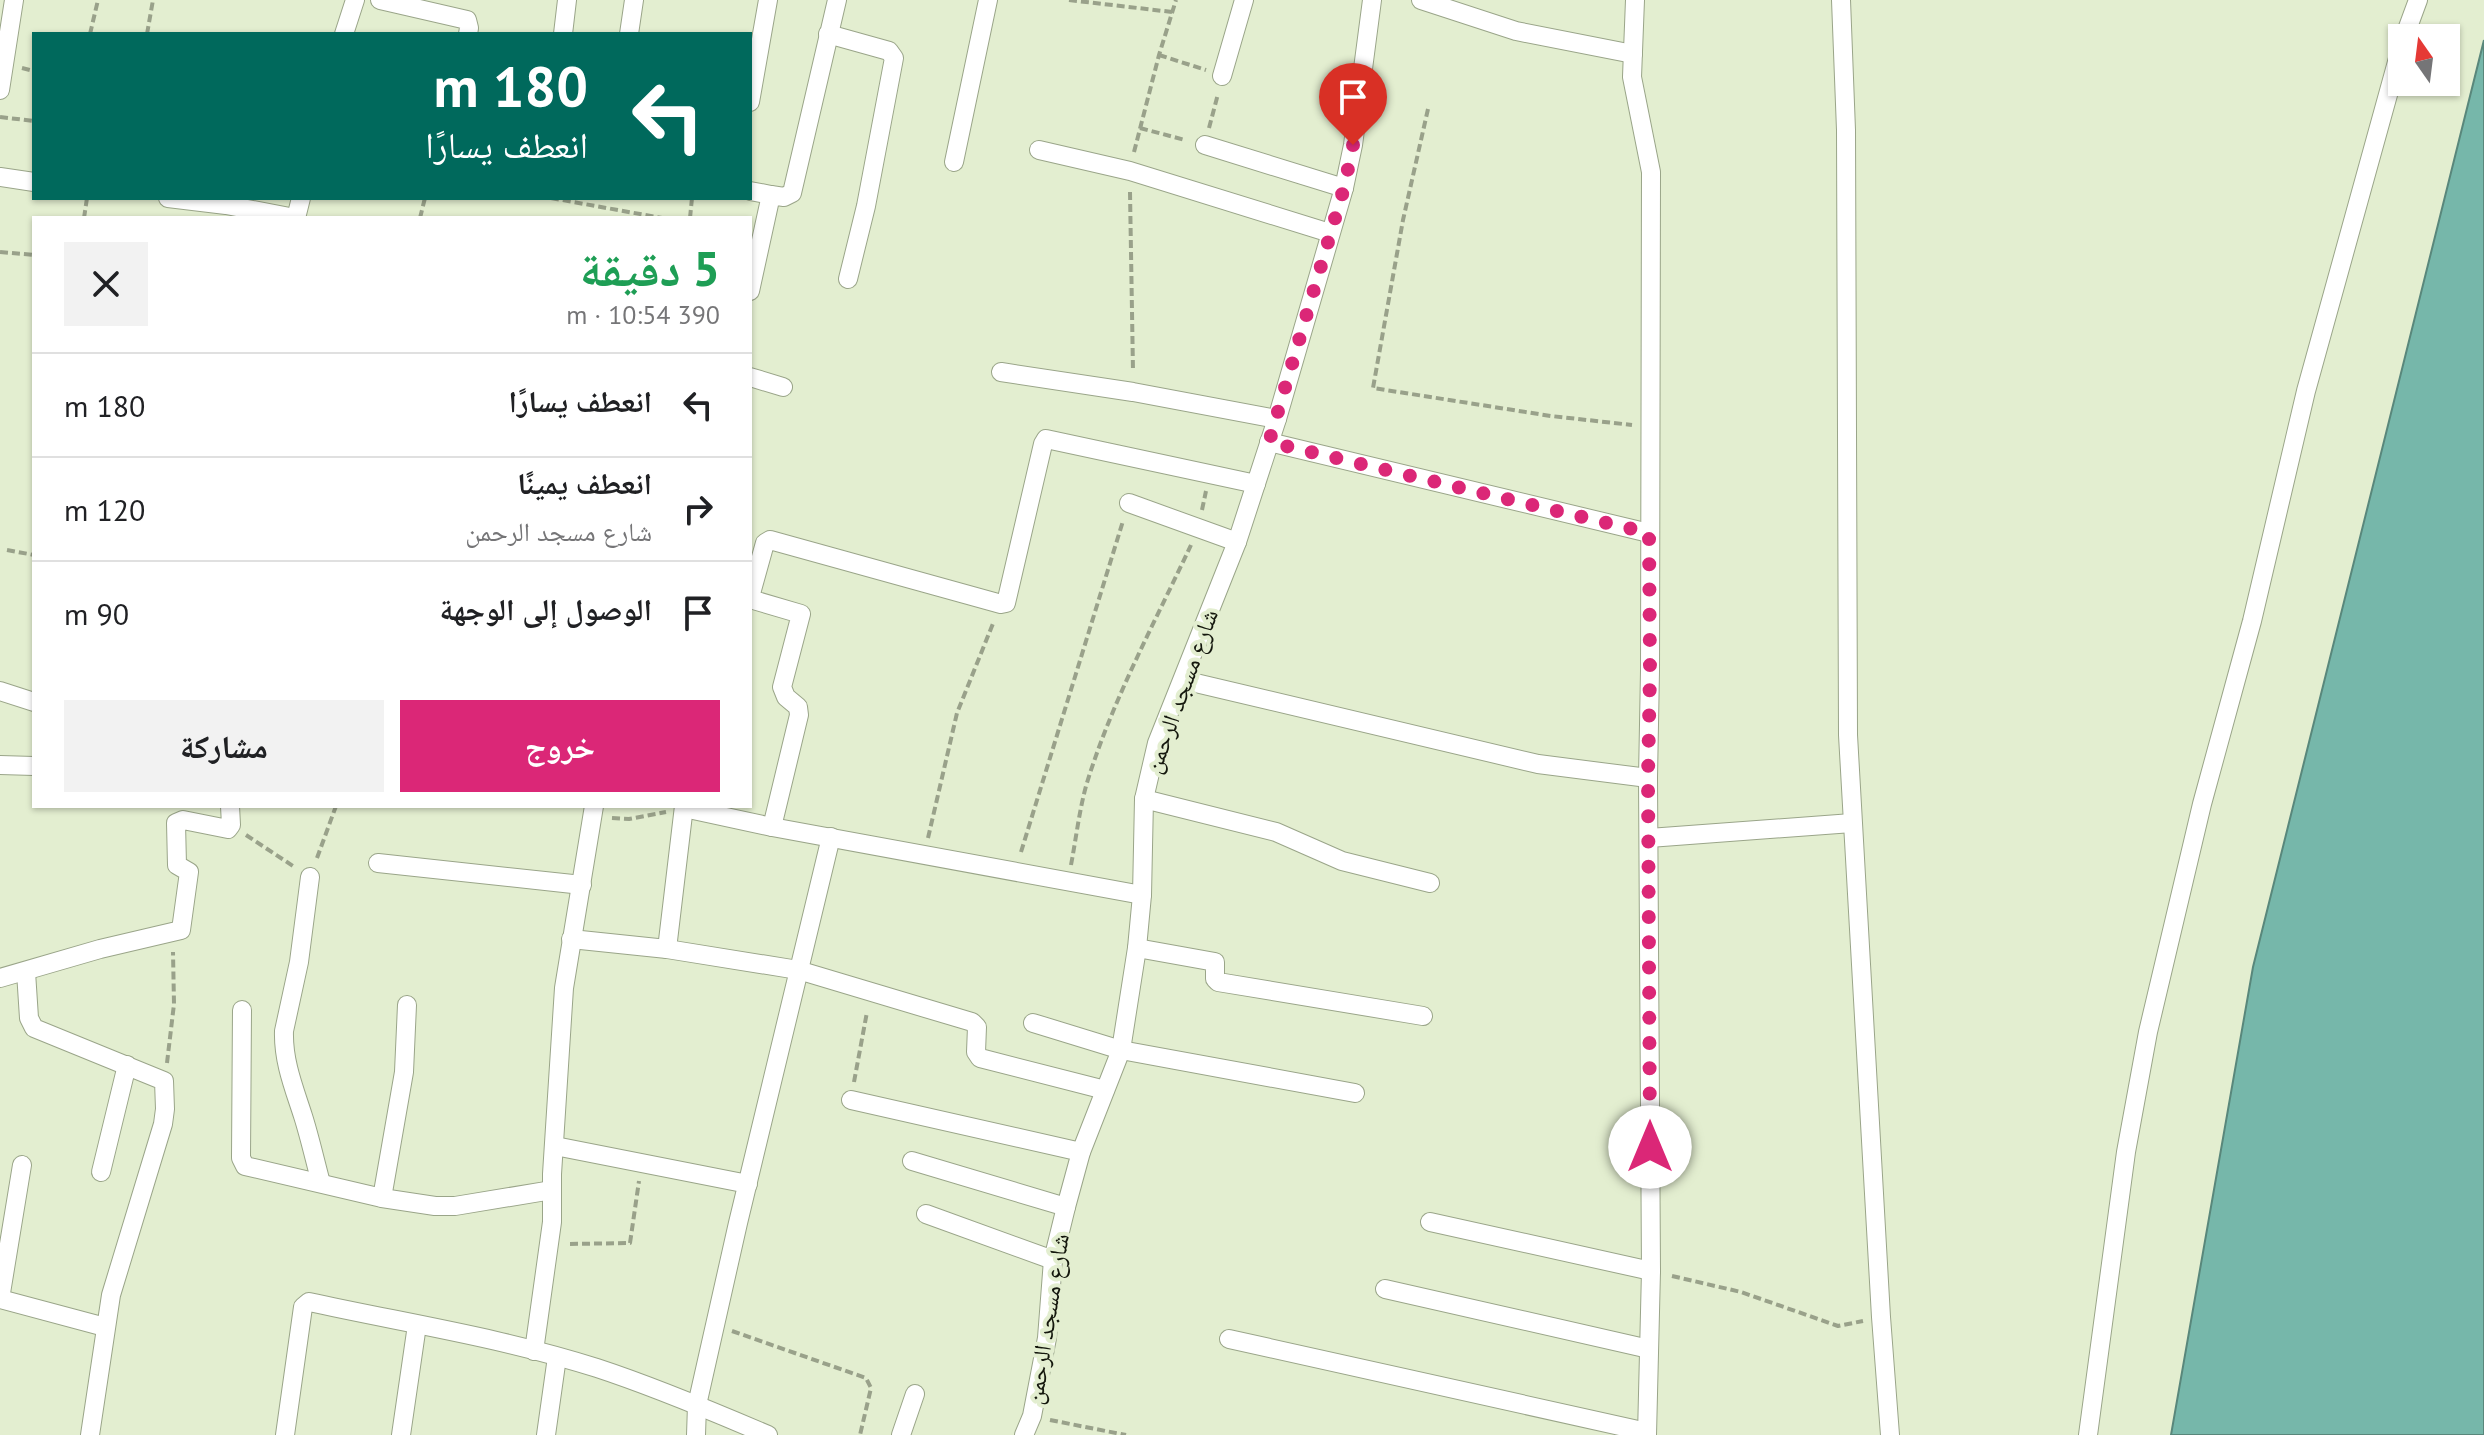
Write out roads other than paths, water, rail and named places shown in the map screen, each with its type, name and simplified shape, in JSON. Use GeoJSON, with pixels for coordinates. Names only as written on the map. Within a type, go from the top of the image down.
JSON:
{"type":"FeatureCollection","features":[{"type":"Feature","properties":{"kind":"street"},"geometry":{"type":"LineString","coordinates":[[0,90],[14,0]]}},
{"type":"Feature","properties":{"kind":"street"},"geometry":{"type":"LineString","coordinates":[[345,32],[355,0]]}},
{"type":"Feature","properties":{"kind":"street"},"geometry":{"type":"LineString","coordinates":[[380,0],[467,20],[468,32]]}},
{"type":"Feature","properties":{"kind":"street"},"geometry":{"type":"LineString","coordinates":[[563,32],[567,0]]}},
{"type":"Feature","properties":{"kind":"street"},"geometry":{"type":"LineString","coordinates":[[629,32],[634,0]]}},
{"type":"Feature","properties":{"kind":"street"},"geometry":{"type":"LineString","coordinates":[[752,91],[768,0]]}},
{"type":"Feature","properties":{"kind":"street"},"geometry":{"type":"LineString","coordinates":[[752,191],[784,197],[792,193],[837,0]]}},
{"type":"Feature","properties":{"kind":"street"},"geometry":{"type":"LineString","coordinates":[[954,162],[988,0]]}},
{"type":"Feature","properties":{"kind":"street"},"geometry":{"type":"LineString","coordinates":[[1222,76],[1244,0]]}},
{"type":"Feature","properties":{"kind":"street","name":"شارع مسجد الرحمن"},"geometry":{"type":"LineString","coordinates":[[1024,1435],[1032,1416],[1047,1338],[1053,1260],[1066,1207],[1081,1152],[1121,1050],[1142,895],[1144,799],[1157,743],[1237,542],[1277,419],[1344,188],[1353,145],[1372,0]]}},
{"type":"Feature","properties":{"kind":"street"},"geometry":{"type":"LineString","coordinates":[[1421,0],[1516,31],[1633,54]]}},
{"type":"Feature","properties":{"kind":"street"},"geometry":{"type":"LineString","coordinates":[[1229,1339],[1647,1434],[1651,1271],[1648,778],[1651,172],[1632,77],[1635,0]]}},
{"type":"Feature","properties":{"kind":"street"},"geometry":{"type":"LineString","coordinates":[[1841,0],[1846,130],[1847,719],[1890,1435]]}},
{"type":"Feature","properties":{"kind":"street"},"geometry":{"type":"LineString","coordinates":[[2409,24],[2418,0]]}},
{"type":"Feature","properties":{"kind":"street"},"geometry":{"type":"LineString","coordinates":[[828,34],[889,51],[894,58],[866,206],[848,279]]}},
{"type":"Feature","properties":{"kind":"street"},"geometry":{"type":"LineString","coordinates":[[2088,1435],[2126,1152],[2148,1032],[2202,804],[2252,621],[2306,391],[2388,95]]}},
{"type":"Feature","properties":{"kind":"street"},"geometry":{"type":"LineString","coordinates":[[1205,145],[1344,188]]}},
{"type":"Feature","properties":{"kind":"street"},"geometry":{"type":"LineString","coordinates":[[1039,150],[1130,171],[1330,233]]}},
{"type":"Feature","properties":{"kind":"street"},"geometry":{"type":"LineString","coordinates":[[0,177],[32,182]]}},
{"type":"Feature","properties":{"kind":"street"},"geometry":{"type":"LineString","coordinates":[[752,282],[771,195]]}},
{"type":"Feature","properties":{"kind":"street"},"geometry":{"type":"LineString","coordinates":[[185,200],[285,216]]}},
{"type":"Feature","properties":{"kind":"street"},"geometry":{"type":"LineString","coordinates":[[1001,372],[1133,392],[1277,419]]}},
{"type":"Feature","properties":{"kind":"street"},"geometry":{"type":"LineString","coordinates":[[752,378],[783,387]]}},
{"type":"Feature","properties":{"kind":"street"},"geometry":{"type":"LineString","coordinates":[[752,591],[765,543],[770,540],[1001,604],[1008,602],[1044,440],[1256,484]]}},
{"type":"Feature","properties":{"kind":"street"},"geometry":{"type":"LineString","coordinates":[[1269,442],[1649,533]]}},
{"type":"Feature","properties":{"kind":"street"},"geometry":{"type":"LineString","coordinates":[[1129,503],[1237,542]]}},
{"type":"Feature","properties":{"kind":"street"},"geometry":{"type":"LineString","coordinates":[[752,599],[799,612],[801,616],[782,687],[786,697],[798,707],[799,715],[772,827]]}},
{"type":"Feature","properties":{"kind":"street"},"geometry":{"type":"LineString","coordinates":[[1183,680],[1538,764],[1648,778]]}},
{"type":"Feature","properties":{"kind":"street"},"geometry":{"type":"LineString","coordinates":[[0,691],[32,701]]}},
{"type":"Feature","properties":{"kind":"street"},"geometry":{"type":"LineString","coordinates":[[0,765],[32,766]]}},
{"type":"Feature","properties":{"kind":"street"},"geometry":{"type":"LineString","coordinates":[[1144,799],[1276,832],[1342,861],[1430,883]]}},
{"type":"Feature","properties":{"kind":"street"},"geometry":{"type":"LineString","coordinates":[[667,949],[684,808]]}},
{"type":"Feature","properties":{"kind":"street"},"geometry":{"type":"LineString","coordinates":[[688,808],[772,827],[1142,895]]}},
{"type":"Feature","properties":{"kind":"street"},"geometry":{"type":"LineString","coordinates":[[534,1351],[550,1244],[561,1025],[571,939],[593,811]]}},
{"type":"Feature","properties":{"kind":"street"},"geometry":{"type":"LineString","coordinates":[[0,978],[181,930],[189,872],[176,863],[176,823],[183,820],[226,829],[230,816]]}},
{"type":"Feature","properties":{"kind":"street"},"geometry":{"type":"LineString","coordinates":[[1649,838],[1852,823]]}},
{"type":"Feature","properties":{"kind":"street"},"geometry":{"type":"LineString","coordinates":[[696,1435],[697,1405],[715,1325],[831,837]]}},
{"type":"Feature","properties":{"kind":"street"},"geometry":{"type":"LineString","coordinates":[[378,863],[582,885]]}},
{"type":"Feature","properties":{"kind":"street"},"geometry":{"type":"LineString","coordinates":[[310,877],[303,943],[284,1031],[284,1044],[289,1073],[321,1183]]}},
{"type":"Feature","properties":{"kind":"street"},"geometry":{"type":"LineString","coordinates":[[571,939],[667,949],[798,970],[972,1022],[977,1027],[976,1052],[980,1058],[1105,1090]]}},
{"type":"Feature","properties":{"kind":"street"},"geometry":{"type":"LineString","coordinates":[[1137,948],[1215,962],[1217,982],[1423,1016]]}},
{"type":"Feature","properties":{"kind":"street"},"geometry":{"type":"LineString","coordinates":[[26,972],[29,1018],[34,1028],[164,1081],[163,1124],[122,1253],[105,1327],[90,1435]]}},
{"type":"Feature","properties":{"kind":"street"},"geometry":{"type":"LineString","coordinates":[[382,1198],[404,1072],[407,1005]]}},
{"type":"Feature","properties":{"kind":"street"},"geometry":{"type":"LineString","coordinates":[[242,1010],[243,1164],[413,1204],[455,1206],[552,1190]]}},
{"type":"Feature","properties":{"kind":"street"},"geometry":{"type":"LineString","coordinates":[[1033,1023],[1121,1050],[1355,1093]]}},
{"type":"Feature","properties":{"kind":"street"},"geometry":{"type":"LineString","coordinates":[[101,1172],[127,1065]]}},
{"type":"Feature","properties":{"kind":"street"},"geometry":{"type":"LineString","coordinates":[[851,1100],[1081,1152]]}},
{"type":"Feature","properties":{"kind":"street"},"geometry":{"type":"LineString","coordinates":[[555,1146],[748,1184]]}},
{"type":"Feature","properties":{"kind":"street"},"geometry":{"type":"LineString","coordinates":[[912,1161],[1066,1207]]}},
{"type":"Feature","properties":{"kind":"street"},"geometry":{"type":"LineString","coordinates":[[22,1165],[0,1299],[105,1327]]}},
{"type":"Feature","properties":{"kind":"street"},"geometry":{"type":"LineString","coordinates":[[926,1214],[1053,1260]]}},
{"type":"Feature","properties":{"kind":"street"},"geometry":{"type":"LineString","coordinates":[[1430,1222],[1651,1271]]}},
{"type":"Feature","properties":{"kind":"street"},"geometry":{"type":"LineString","coordinates":[[1385,1289],[1649,1349]]}},
{"type":"Feature","properties":{"kind":"street"},"geometry":{"type":"LineString","coordinates":[[285,1435],[303,1307],[309,1302],[534,1351],[597,1368],[768,1435]]}},
{"type":"Feature","properties":{"kind":"street"},"geometry":{"type":"LineString","coordinates":[[401,1435],[417,1325]]}},
{"type":"Feature","properties":{"kind":"street"},"geometry":{"type":"LineString","coordinates":[[546,1435],[557,1357]]}},
{"type":"Feature","properties":{"kind":"street"},"geometry":{"type":"LineString","coordinates":[[901,1435],[915,1394]]}},
{"type":"Feature","properties":{"kind":"water"},"geometry":{"type":"Polygon","coordinates":[[[2484,40],[2484,1435],[2171,1435],[2253,967],[2484,40]]]}}]}
